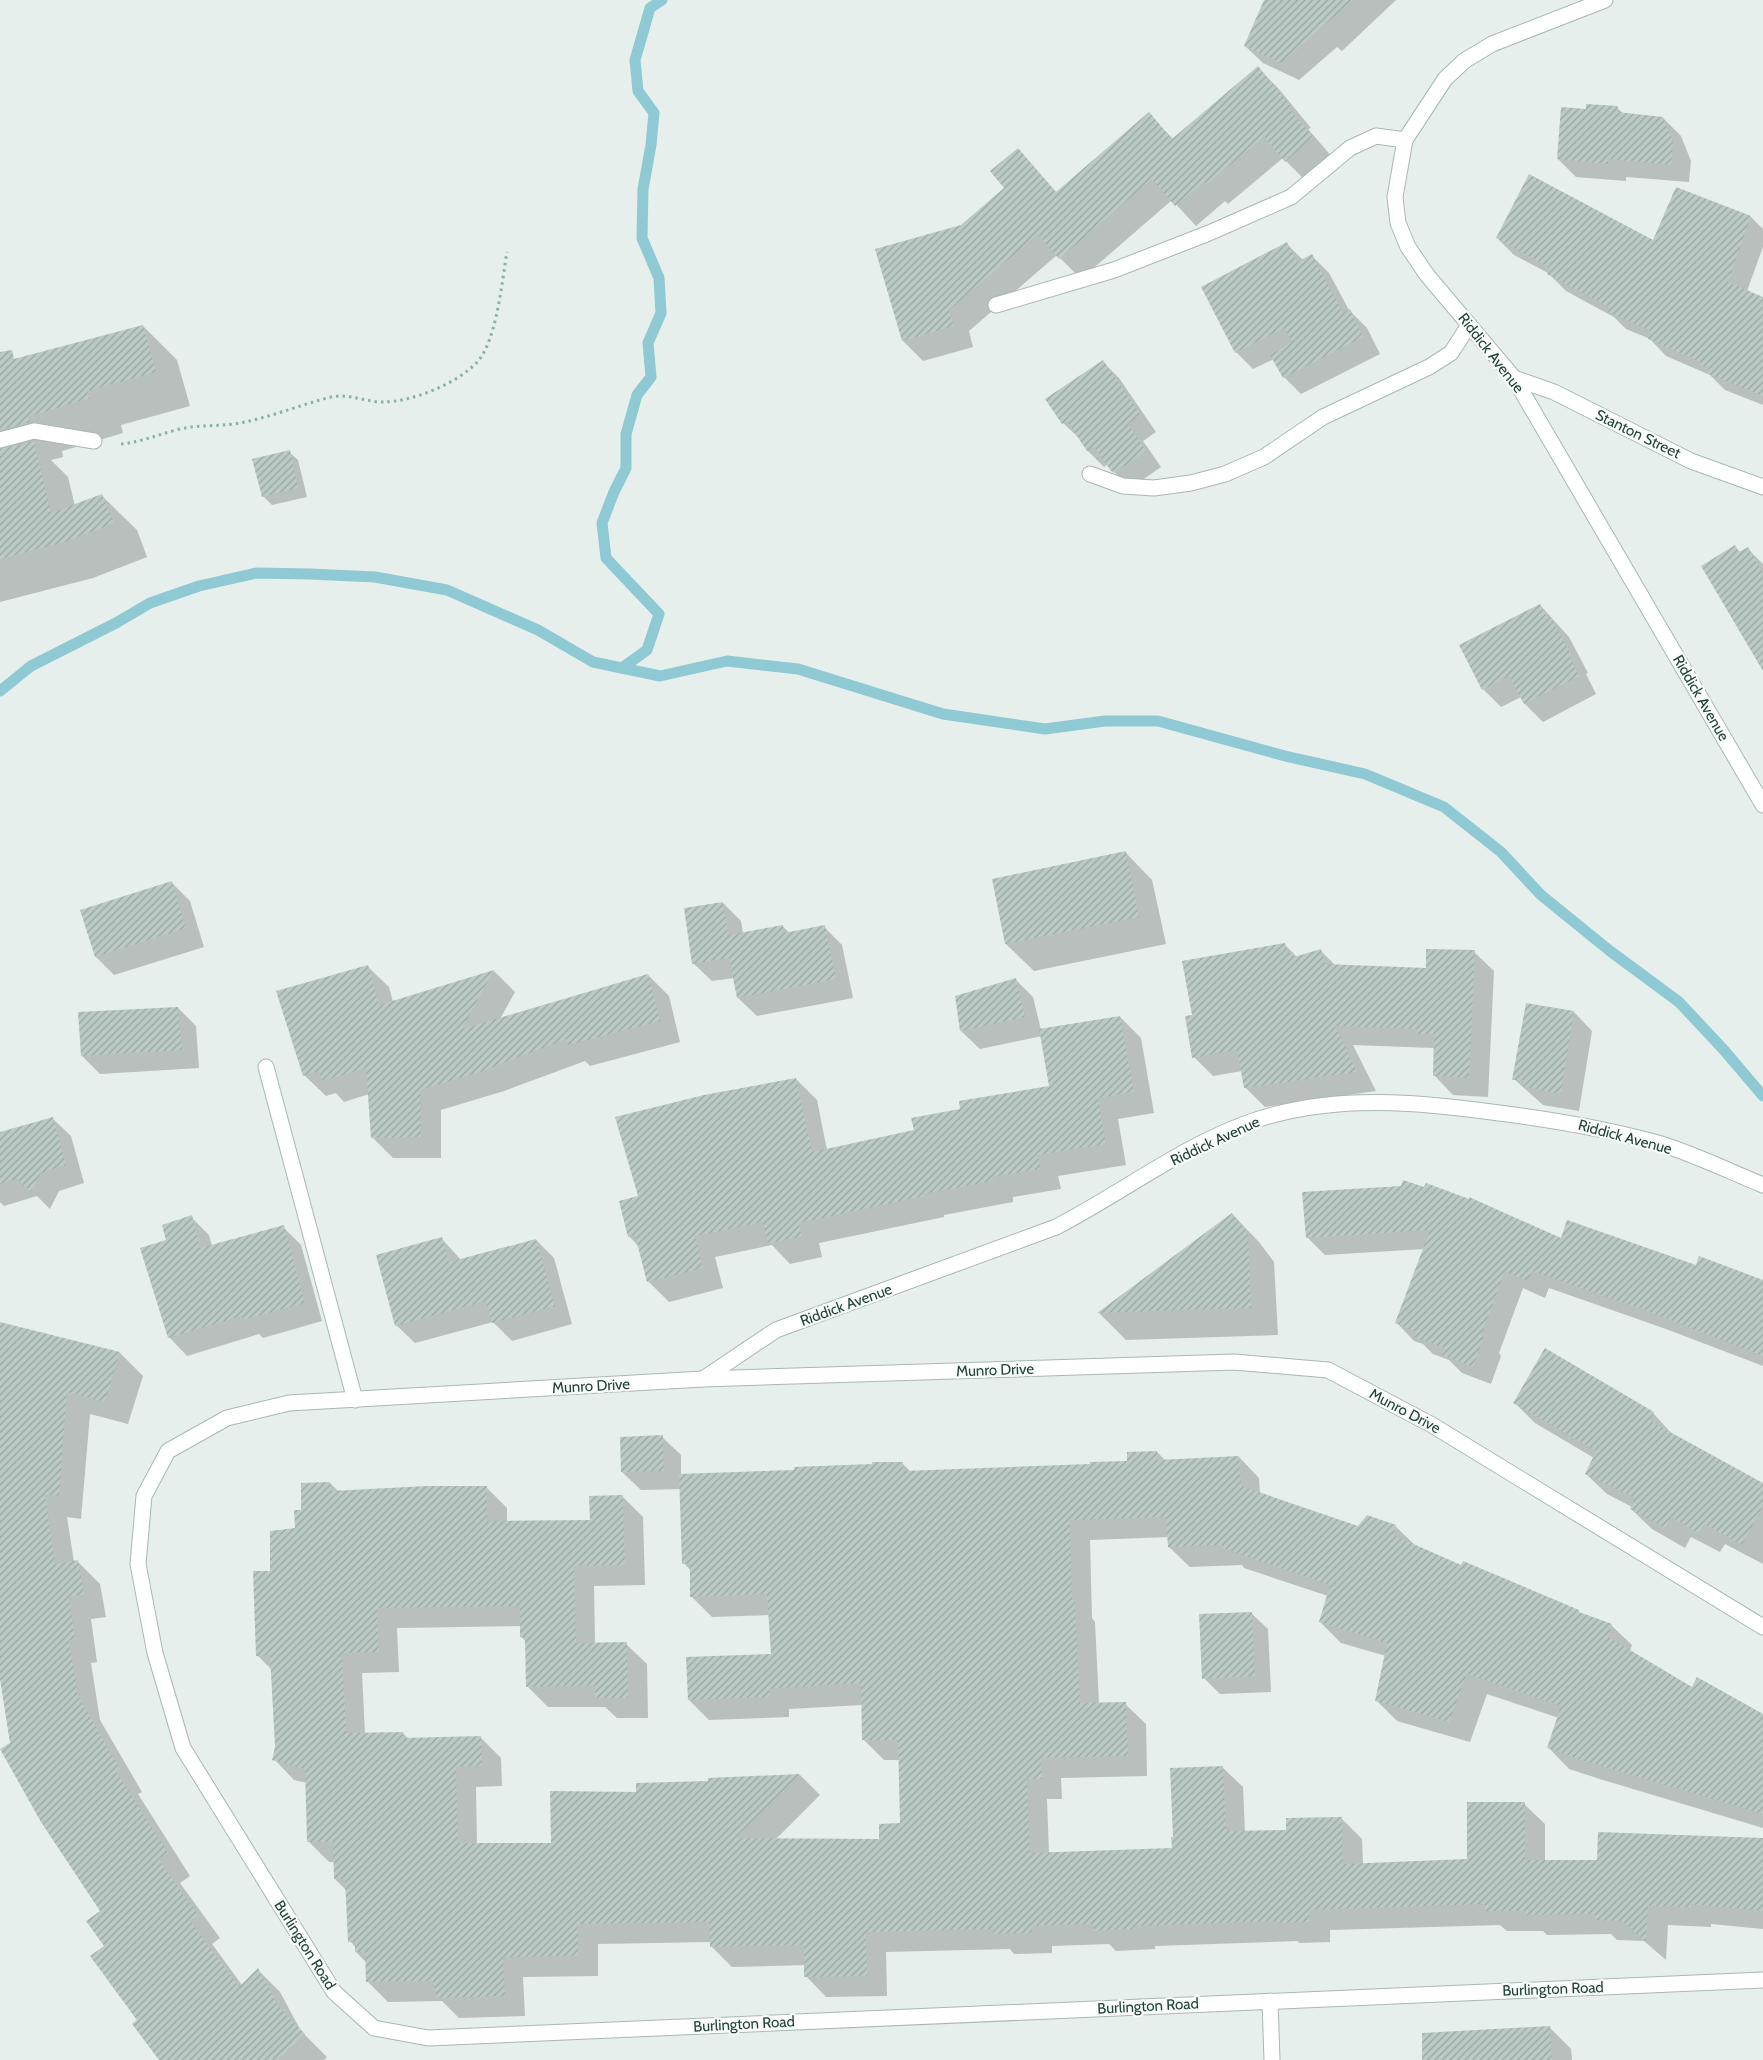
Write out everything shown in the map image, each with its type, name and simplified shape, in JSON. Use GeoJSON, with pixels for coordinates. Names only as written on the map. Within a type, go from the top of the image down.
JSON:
{"type":"FeatureCollection","features":[{"type":"Feature","properties":{"kind":"street","name":"Riddick Avenue"},"geometry":{"type":"LineString","coordinates":[[1605,0],[1492,44],[1464,61],[1445,79],[1405,140],[1395,197],[1398,223],[1408,247],[1427,275],[1514,378],[1763,805]]}},
{"type":"Feature","properties":{"kind":"street"},"geometry":{"type":"LineString","coordinates":[[996,305],[1114,270],[1209,233],[1291,197],[1350,148],[1376,136],[1405,140]]}},
{"type":"Feature","properties":{"kind":"street"},"geometry":{"type":"LineString","coordinates":[[1090,474],[1123,486],[1154,488],[1192,483],[1225,474],[1264,457],[1323,417],[1451,353],[1469,325]]}},
{"type":"Feature","properties":{"kind":"street","name":"Stanton Street"},"geometry":{"type":"LineString","coordinates":[[1514,378],[1554,392],[1691,461],[1763,487]]}},
{"type":"Feature","properties":{"kind":"street"},"geometry":{"type":"LineString","coordinates":[[0,440],[34,431],[94,441]]}},
{"type":"Feature","properties":{"kind":"street"},"geometry":{"type":"LineString","coordinates":[[266,1067],[355,1400]]}},
{"type":"Feature","properties":{"kind":"street","name":"Riddick Avenue"},"geometry":{"type":"LineString","coordinates":[[703,1379],[776,1330],[1056,1227],[1096,1206],[1170,1161],[1211,1140],[1259,1119],[1311,1107],[1372,1101],[1431,1104],[1566,1122],[1663,1145],[1763,1185]]}},
{"type":"Feature","properties":{"kind":"street","name":"Munro Drive"},"geometry":{"type":"LineString","coordinates":[[168,1451],[227,1418],[288,1403],[703,1379],[1234,1362],[1328,1370],[1432,1425],[1763,1627]]}},
{"type":"Feature","properties":{"kind":"street","name":"Burlington Road"},"geometry":{"type":"LineString","coordinates":[[168,1451],[144,1496],[138,1564],[154,1653],[183,1748],[334,1992],[374,2028],[428,2038],[1763,1980]]}},
{"type":"Feature","properties":{"kind":"street"},"geometry":{"type":"LineString","coordinates":[[1270,2001],[1272,2060]]}},
{"type":"Feature","properties":{"kind":"path"},"geometry":{"type":"LineString","coordinates":[[94,441],[120,444],[137,442],[176,430],[198,426],[239,423],[293,410],[332,397],[346,395],[363,400],[383,402],[405,399],[445,385],[465,373],[480,360],[490,338],[507,252]]}},
{"type":"Feature","properties":{"kind":"building"},"geometry":{"type":"Polygon","coordinates":[[[1264,0],[1353,0],[1281,63],[1244,46],[1264,0]]]}},
{"type":"Feature","properties":{"kind":"building"},"geometry":{"type":"Polygon","coordinates":[[[1258,66],[1292,107],[1289,109],[1313,137],[1285,162],[1264,137],[1207,184],[1204,182],[1175,206],[1152,179],[1059,259],[1038,234],[949,310],[954,326],[902,341],[875,249],[961,225],[1004,188],[990,171],[1018,148],[1056,192],[1149,112],[1172,139],[1258,66]]]}},
{"type":"Feature","properties":{"kind":"building"},"geometry":{"type":"Polygon","coordinates":[[[1586,104],[1618,106],[1617,112],[1663,117],[1673,142],[1671,165],[1608,159],[1608,164],[1557,159],[1561,107],[1586,109],[1586,104]]]}},
{"type":"Feature","properties":{"kind":"building"},"geometry":{"type":"Polygon","coordinates":[[[1529,174],[1653,240],[1676,187],[1751,216],[1728,282],[1763,297],[1763,396],[1706,373],[1709,368],[1700,365],[1701,362],[1648,339],[1651,331],[1608,312],[1609,307],[1547,274],[1550,268],[1496,238],[1529,174]]]}},
{"type":"Feature","properties":{"kind":"building"},"geometry":{"type":"Polygon","coordinates":[[[1287,242],[1297,262],[1312,254],[1343,313],[1350,309],[1363,337],[1283,378],[1270,355],[1292,342],[1285,328],[1235,353],[1201,287],[1287,242]]]}},
{"type":"Feature","properties":{"kind":"building"},"geometry":{"type":"Polygon","coordinates":[[[143,325],[156,372],[87,391],[90,398],[28,417],[30,422],[0,430],[0,352],[12,350],[14,359],[143,325]]]}},
{"type":"Feature","properties":{"kind":"building"},"geometry":{"type":"Polygon","coordinates":[[[1103,360],[1141,415],[1128,424],[1146,451],[1114,473],[1094,447],[1087,451],[1067,421],[1062,424],[1045,399],[1103,360]]]}},
{"type":"Feature","properties":{"kind":"building"},"geometry":{"type":"Polygon","coordinates":[[[34,441],[51,513],[102,494],[114,523],[65,542],[0,559],[0,449],[34,441]]]}},
{"type":"Feature","properties":{"kind":"building"},"geometry":{"type":"Polygon","coordinates":[[[290,450],[298,488],[262,497],[252,459],[290,450]]]}},
{"type":"Feature","properties":{"kind":"building"},"geometry":{"type":"Polygon","coordinates":[[[1735,545],[1739,552],[1748,547],[1763,573],[1763,671],[1701,566],[1735,545]]]}},
{"type":"Feature","properties":{"kind":"building"},"geometry":{"type":"Polygon","coordinates":[[[1540,604],[1548,619],[1551,617],[1571,655],[1569,656],[1579,676],[1524,704],[1509,676],[1482,690],[1459,645],[1540,604]]]}},
{"type":"Feature","properties":{"kind":"building"},"geometry":{"type":"Polygon","coordinates":[[[1126,851],[1139,917],[1005,944],[992,879],[1126,851]]]}},
{"type":"Feature","properties":{"kind":"building"},"geometry":{"type":"Polygon","coordinates":[[[172,881],[186,928],[95,957],[80,910],[172,881]]]}},
{"type":"Feature","properties":{"kind":"building"},"geometry":{"type":"Polygon","coordinates":[[[723,902],[728,935],[783,925],[784,933],[825,925],[836,979],[737,998],[729,958],[692,964],[684,908],[723,902]]]}},
{"type":"Feature","properties":{"kind":"building"},"geometry":{"type":"Polygon","coordinates":[[[1285,943],[1288,953],[1293,952],[1294,957],[1321,949],[1325,964],[1426,968],[1426,949],[1475,950],[1469,1078],[1433,1076],[1434,1034],[1417,1034],[1417,1029],[1335,1026],[1357,1072],[1244,1088],[1237,1050],[1192,1058],[1185,1016],[1192,1015],[1182,961],[1285,943]]]}},
{"type":"Feature","properties":{"kind":"building"},"geometry":{"type":"Polygon","coordinates":[[[368,965],[379,1005],[494,970],[462,1029],[648,974],[660,1021],[568,1045],[566,1039],[483,1071],[420,1090],[421,1137],[371,1138],[366,1068],[322,1081],[319,1071],[303,1076],[276,991],[368,965]]]}},
{"type":"Feature","properties":{"kind":"building"},"geometry":{"type":"Polygon","coordinates":[[[1016,978],[1025,1017],[960,1031],[955,996],[1016,978]]]}},
{"type":"Feature","properties":{"kind":"building"},"geometry":{"type":"Polygon","coordinates":[[[1526,1003],[1574,1011],[1561,1094],[1523,1087],[1524,1080],[1512,1080],[1526,1003]]]}},
{"type":"Feature","properties":{"kind":"building"},"geometry":{"type":"Polygon","coordinates":[[[178,1007],[182,1050],[81,1056],[78,1012],[178,1007]]]}},
{"type":"Feature","properties":{"kind":"building"},"geometry":{"type":"Polygon","coordinates":[[[1120,1016],[1134,1092],[1098,1098],[1106,1144],[1038,1155],[1041,1169],[992,1177],[993,1181],[923,1194],[924,1196],[799,1223],[802,1237],[768,1243],[763,1222],[695,1236],[703,1268],[647,1282],[635,1235],[628,1237],[619,1201],[638,1196],[615,1117],[704,1095],[796,1078],[812,1152],[914,1130],[911,1118],[960,1109],[959,1101],[1049,1086],[1039,1029],[1120,1016]]]}},
{"type":"Feature","properties":{"kind":"building"},"geometry":{"type":"Polygon","coordinates":[[[53,1117],[66,1165],[41,1173],[31,1192],[17,1179],[0,1184],[0,1132],[53,1117]]]}},
{"type":"Feature","properties":{"kind":"building"},"geometry":{"type":"Polygon","coordinates":[[[1403,1180],[1424,1187],[1426,1183],[1469,1199],[1469,1197],[1561,1238],[1567,1220],[1696,1265],[1699,1256],[1763,1280],[1763,1356],[1647,1311],[1532,1271],[1527,1281],[1505,1271],[1481,1336],[1484,1337],[1473,1367],[1442,1355],[1445,1348],[1414,1337],[1416,1332],[1395,1323],[1430,1230],[1306,1238],[1302,1192],[1401,1186],[1403,1180]]]}},
{"type":"Feature","properties":{"kind":"building"},"geometry":{"type":"Polygon","coordinates":[[[1232,1213],[1248,1233],[1251,1308],[1097,1313],[1232,1213]]]}},
{"type":"Feature","properties":{"kind":"building"},"geometry":{"type":"Polygon","coordinates":[[[192,1215],[200,1248],[284,1225],[305,1303],[243,1320],[242,1316],[168,1338],[140,1248],[166,1240],[162,1225],[192,1215]]]}},
{"type":"Feature","properties":{"kind":"building"},"geometry":{"type":"Polygon","coordinates":[[[442,1237],[449,1262],[536,1239],[555,1306],[492,1323],[486,1301],[395,1326],[376,1255],[442,1237]]]}},
{"type":"Feature","properties":{"kind":"building"},"geometry":{"type":"Polygon","coordinates":[[[0,1322],[120,1352],[105,1402],[67,1392],[59,1496],[45,1495],[55,1564],[78,1560],[84,1594],[69,1597],[75,1639],[69,1640],[78,1696],[120,1769],[116,1771],[168,1853],[158,1859],[198,1915],[190,1921],[239,1987],[258,1968],[279,2007],[305,2034],[279,2060],[159,2060],[132,2024],[137,2020],[90,1956],[104,1946],[86,1921],[100,1911],[41,1822],[0,1749],[10,1743],[0,1679],[0,1322]]]}},
{"type":"Feature","properties":{"kind":"building"},"geometry":{"type":"Polygon","coordinates":[[[1545,1348],[1654,1412],[1650,1421],[1763,1483],[1763,1506],[1742,1545],[1704,1524],[1699,1533],[1671,1517],[1665,1528],[1630,1509],[1635,1498],[1585,1474],[1596,1451],[1513,1403],[1545,1348]]]}},
{"type":"Feature","properties":{"kind":"building"},"geometry":{"type":"Polygon","coordinates":[[[663,1435],[664,1471],[621,1472],[620,1437],[663,1435]]]}},
{"type":"Feature","properties":{"kind":"building"},"geometry":{"type":"Polygon","coordinates":[[[1157,1451],[1158,1460],[1239,1456],[1241,1486],[1358,1526],[1367,1515],[1396,1525],[1393,1535],[1461,1565],[1463,1561],[1579,1610],[1579,1612],[1612,1624],[1608,1637],[1692,1687],[1697,1677],[1763,1714],[1763,1814],[1581,1760],[1547,1748],[1561,1706],[1467,1674],[1449,1722],[1375,1701],[1387,1643],[1319,1622],[1330,1585],[1222,1548],[1222,1545],[1168,1547],[1166,1517],[1070,1520],[1072,1600],[1075,1600],[1080,1703],[1126,1702],[1128,1756],[1041,1758],[1042,1779],[1027,1779],[1030,1853],[1172,1848],[1170,1768],[1223,1766],[1226,1831],[1286,1830],[1286,1818],[1342,1817],[1343,1864],[1467,1859],[1467,1802],[1525,1802],[1525,1860],[1597,1860],[1598,1832],[1763,1838],[1763,1911],[1691,1904],[1691,1907],[1648,1906],[1646,1942],[1622,1921],[1595,1920],[1595,1914],[1525,1915],[1526,1911],[1485,1911],[1485,1904],[1310,1910],[1310,1922],[1278,1923],[1277,1921],[1135,1926],[1135,1929],[1094,1931],[1094,1924],[1032,1926],[1032,1933],[993,1934],[992,1929],[866,1932],[867,1976],[804,1977],[804,1945],[710,1947],[709,1922],[578,1924],[578,1956],[503,1957],[505,1996],[437,1998],[433,1981],[366,1982],[365,1952],[355,1952],[355,1942],[348,1942],[345,1879],[334,1879],[333,1842],[307,1842],[305,1769],[272,1760],[275,1747],[270,1655],[256,1656],[253,1571],[270,1571],[270,1531],[295,1528],[294,1510],[301,1510],[301,1483],[330,1482],[331,1491],[427,1486],[487,1486],[487,1521],[590,1520],[589,1496],[623,1495],[625,1565],[574,1566],[576,1643],[627,1642],[628,1698],[595,1698],[595,1686],[526,1687],[525,1638],[520,1637],[520,1606],[377,1608],[379,1652],[342,1653],[346,1733],[403,1732],[403,1738],[481,1736],[482,1766],[456,1767],[458,1843],[551,1843],[550,1791],[636,1792],[636,1783],[708,1781],[708,1778],[800,1774],[735,1838],[879,1839],[879,1824],[900,1823],[898,1740],[862,1740],[861,1683],[769,1689],[770,1697],[688,1700],[686,1657],[771,1654],[767,1594],[690,1597],[690,1564],[682,1564],[679,1474],[794,1470],[794,1467],[872,1464],[872,1462],[903,1462],[903,1471],[1090,1464],[1090,1462],[1127,1461],[1127,1452],[1157,1451]]]}},
{"type":"Feature","properties":{"kind":"building"},"geometry":{"type":"Polygon","coordinates":[[[1252,1612],[1255,1676],[1202,1679],[1199,1614],[1252,1612]]]}},
{"type":"Feature","properties":{"kind":"building"},"geometry":{"type":"Polygon","coordinates":[[[1550,2026],[1552,2060],[1422,2060],[1422,2033],[1550,2026]]]}},
{"type":"Feature","properties":{"kind":"waterway"},"geometry":{"type":"LineString","coordinates":[[622,668],[647,650],[659,614],[606,558],[602,523],[626,468],[626,434],[637,395],[651,377],[648,343],[661,313],[659,278],[642,238],[643,189],[651,145],[654,113],[638,91],[635,60],[650,8],[662,0]]}},
{"type":"Feature","properties":{"kind":"waterway"},"geometry":{"type":"LineString","coordinates":[[0,691],[31,666],[116,623],[150,603],[199,586],[256,573],[310,574],[375,577],[447,590],[538,630],[593,662],[660,676],[727,661],[798,669],[943,714],[1045,729],[1105,721],[1158,721],[1285,756],[1365,774],[1444,807],[1501,852],[1541,895],[1610,951],[1679,1002],[1763,1096]]}}]}
